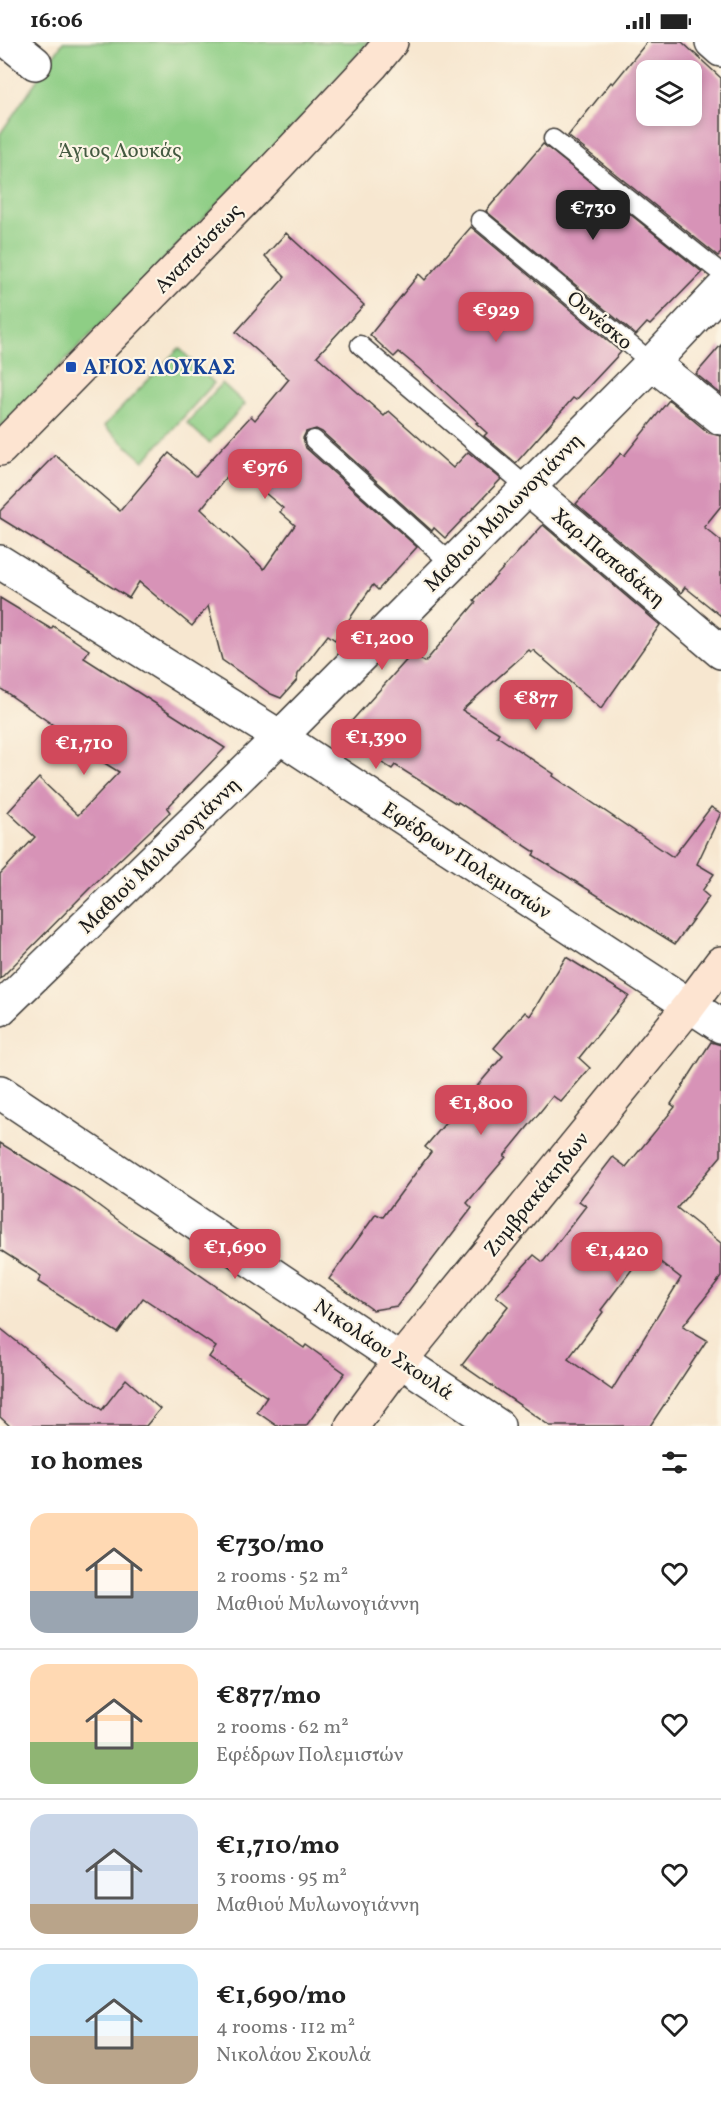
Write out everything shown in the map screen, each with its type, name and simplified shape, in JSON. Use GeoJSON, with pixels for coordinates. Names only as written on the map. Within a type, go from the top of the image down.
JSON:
{"type":"FeatureCollection","features":[{"type":"Feature","properties":{"kind":"main road","name":"Αναπαύσεως"},"geometry":{"type":"LineString","coordinates":[[0,449],[262,182],[391,42]]}},
{"type":"Feature","properties":{"kind":"main road","name":"Ζυμβρακάκηδων"},"geometry":{"type":"LineString","coordinates":[[352,1426],[400,1361],[689,1006],[721,963]]}},
{"type":"Feature","properties":{"kind":"street"},"geometry":{"type":"LineString","coordinates":[[9,42],[35,63]]}},
{"type":"Feature","properties":{"kind":"street"},"geometry":{"type":"LineString","coordinates":[[712,42],[721,50]]}},
{"type":"Feature","properties":{"kind":"street","name":"Μαθιού Μυλωνογιάννη"},"geometry":{"type":"LineString","coordinates":[[0,1009],[280,737],[652,363],[721,290]]}},
{"type":"Feature","properties":{"kind":"street","name":"Ουνέσκο"},"geometry":{"type":"LineString","coordinates":[[652,363],[721,418]]}},
{"type":"Feature","properties":{"kind":"street","name":"Χαρ.Παπαδάκη"},"geometry":{"type":"LineString","coordinates":[[527,487],[721,652]]}},
{"type":"Feature","properties":{"kind":"street","name":"Εφέδρων Πολεμιστών"},"geometry":{"type":"LineString","coordinates":[[0,562],[280,737],[721,1026]]}},
{"type":"Feature","properties":{"kind":"street","name":"Νικολάου Σκουλά"},"geometry":{"type":"LineString","coordinates":[[0,1092],[498,1426]]}},
{"type":"Feature","properties":{"kind":"lane"},"geometry":{"type":"LineString","coordinates":[[553,139],[721,273]]}},
{"type":"Feature","properties":{"kind":"lane","name":"Ουνέσκο"},"geometry":{"type":"LineString","coordinates":[[480,220],[652,363]]}},
{"type":"Feature","properties":{"kind":"lane","name":"Χαρ.Παπαδάκη"},"geometry":{"type":"LineString","coordinates":[[360,345],[527,487]]}},
{"type":"Feature","properties":{"kind":"lane"},"geometry":{"type":"LineString","coordinates":[[314,440],[452,564]]}},
{"type":"Feature","properties":{"kind":"green space","name":"Άγιος Λουκάς"},"geometry":{"type":"Polygon","coordinates":[[[63,42],[368,42],[314,105],[0,428],[0,134],[63,42]]]}},
{"type":"Feature","properties":{"kind":"green space"},"geometry":{"type":"Polygon","coordinates":[[[179,348],[214,383],[144,461],[104,426],[179,348]]]}},
{"type":"Feature","properties":{"kind":"green space"},"geometry":{"type":"Polygon","coordinates":[[[222,383],[245,404],[209,443],[187,423],[222,383]]]}},
{"type":"Feature","properties":{"kind":"building"},"geometry":{"type":"Polygon","coordinates":[[[647,42],[682,42],[702,60],[636,60],[636,126],[702,126],[702,60],[721,78],[721,253],[718,256],[568,136],[611,82],[613,84],[647,42]]]}},
{"type":"Feature","properties":{"kind":"building"},"geometry":{"type":"Polygon","coordinates":[[[543,144],[702,272],[650,325],[647,323],[636,335],[486,211],[543,144]]]}},
{"type":"Feature","properties":{"kind":"building"},"geometry":{"type":"Polygon","coordinates":[[[471,227],[621,352],[576,400],[573,398],[516,463],[484,436],[487,433],[476,423],[478,422],[429,377],[399,352],[394,357],[370,335],[419,274],[425,280],[471,227]]]}},
{"type":"Feature","properties":{"kind":"building"},"geometry":{"type":"Polygon","coordinates":[[[286,233],[364,305],[317,356],[384,416],[389,411],[453,468],[468,452],[501,479],[445,538],[434,528],[432,531],[322,432],[316,429],[306,432],[303,438],[306,448],[417,547],[378,590],[373,585],[335,640],[328,635],[298,674],[297,680],[281,698],[271,694],[222,660],[208,606],[192,626],[139,582],[129,598],[0,518],[0,511],[55,455],[120,511],[169,453],[196,476],[251,416],[255,420],[289,379],[236,332],[285,277],[265,256],[286,233]],[[233,469],[201,509],[264,569],[295,525],[280,512],[283,508],[239,471],[238,473],[233,469]]]}},
{"type":"Feature","properties":{"kind":"building"},"geometry":{"type":"Polygon","coordinates":[[[721,345],[721,394],[696,374],[721,345]]]}},
{"type":"Feature","properties":{"kind":"building"},"geometry":{"type":"Polygon","coordinates":[[[669,400],[709,433],[721,436],[721,506],[704,527],[721,541],[721,616],[685,587],[681,593],[576,504],[621,453],[624,456],[669,400]]]}},
{"type":"Feature","properties":{"kind":"building"},"geometry":{"type":"Polygon","coordinates":[[[543,525],[660,625],[601,709],[533,650],[531,652],[529,650],[462,710],[499,733],[497,736],[554,774],[553,776],[673,857],[711,807],[721,813],[697,864],[714,874],[702,891],[709,897],[675,944],[533,855],[535,852],[458,802],[457,804],[395,765],[392,769],[338,736],[412,654],[425,662],[476,602],[474,600],[543,525]]]}},
{"type":"Feature","properties":{"kind":"building"},"geometry":{"type":"Polygon","coordinates":[[[0,598],[51,629],[53,626],[89,650],[84,658],[225,748],[167,808],[170,812],[90,888],[0,979],[0,874],[35,837],[8,812],[39,778],[78,815],[119,772],[64,738],[66,734],[0,688],[0,598]]]}},
{"type":"Feature","properties":{"kind":"building"},"geometry":{"type":"Polygon","coordinates":[[[566,957],[629,996],[579,1058],[590,1068],[561,1102],[553,1096],[504,1156],[506,1157],[467,1203],[472,1208],[397,1306],[373,1310],[329,1279],[376,1214],[383,1217],[431,1152],[425,1147],[503,1056],[494,1048],[525,1012],[530,1016],[566,957]]]}},
{"type":"Feature","properties":{"kind":"building"},"geometry":{"type":"Polygon","coordinates":[[[711,1042],[721,1045],[721,1156],[677,1208],[721,1243],[721,1277],[683,1326],[707,1340],[650,1426],[550,1426],[462,1365],[508,1306],[496,1296],[534,1255],[543,1262],[586,1206],[579,1201],[613,1157],[626,1167],[675,1107],[671,1104],[711,1042]],[[646,1251],[601,1310],[603,1312],[568,1359],[612,1390],[681,1278],[646,1251]]]}},
{"type":"Feature","properties":{"kind":"building"},"geometry":{"type":"Polygon","coordinates":[[[0,1143],[79,1191],[130,1229],[173,1256],[304,1348],[306,1345],[345,1373],[306,1426],[277,1426],[257,1412],[267,1397],[209,1357],[216,1347],[143,1298],[118,1333],[38,1282],[41,1276],[0,1250],[0,1143]]]}},
{"type":"Feature","properties":{"kind":"building"},"geometry":{"type":"Polygon","coordinates":[[[0,1328],[102,1410],[126,1379],[160,1409],[146,1426],[10,1426],[0,1417],[0,1328]]]}},
{"type":"Feature","properties":{"kind":"place","name":"ΑΓΙΟΣ ΛΟΥΚΑΣ"},"geometry":{"type":"Point","coordinates":[71,367]}}]}
